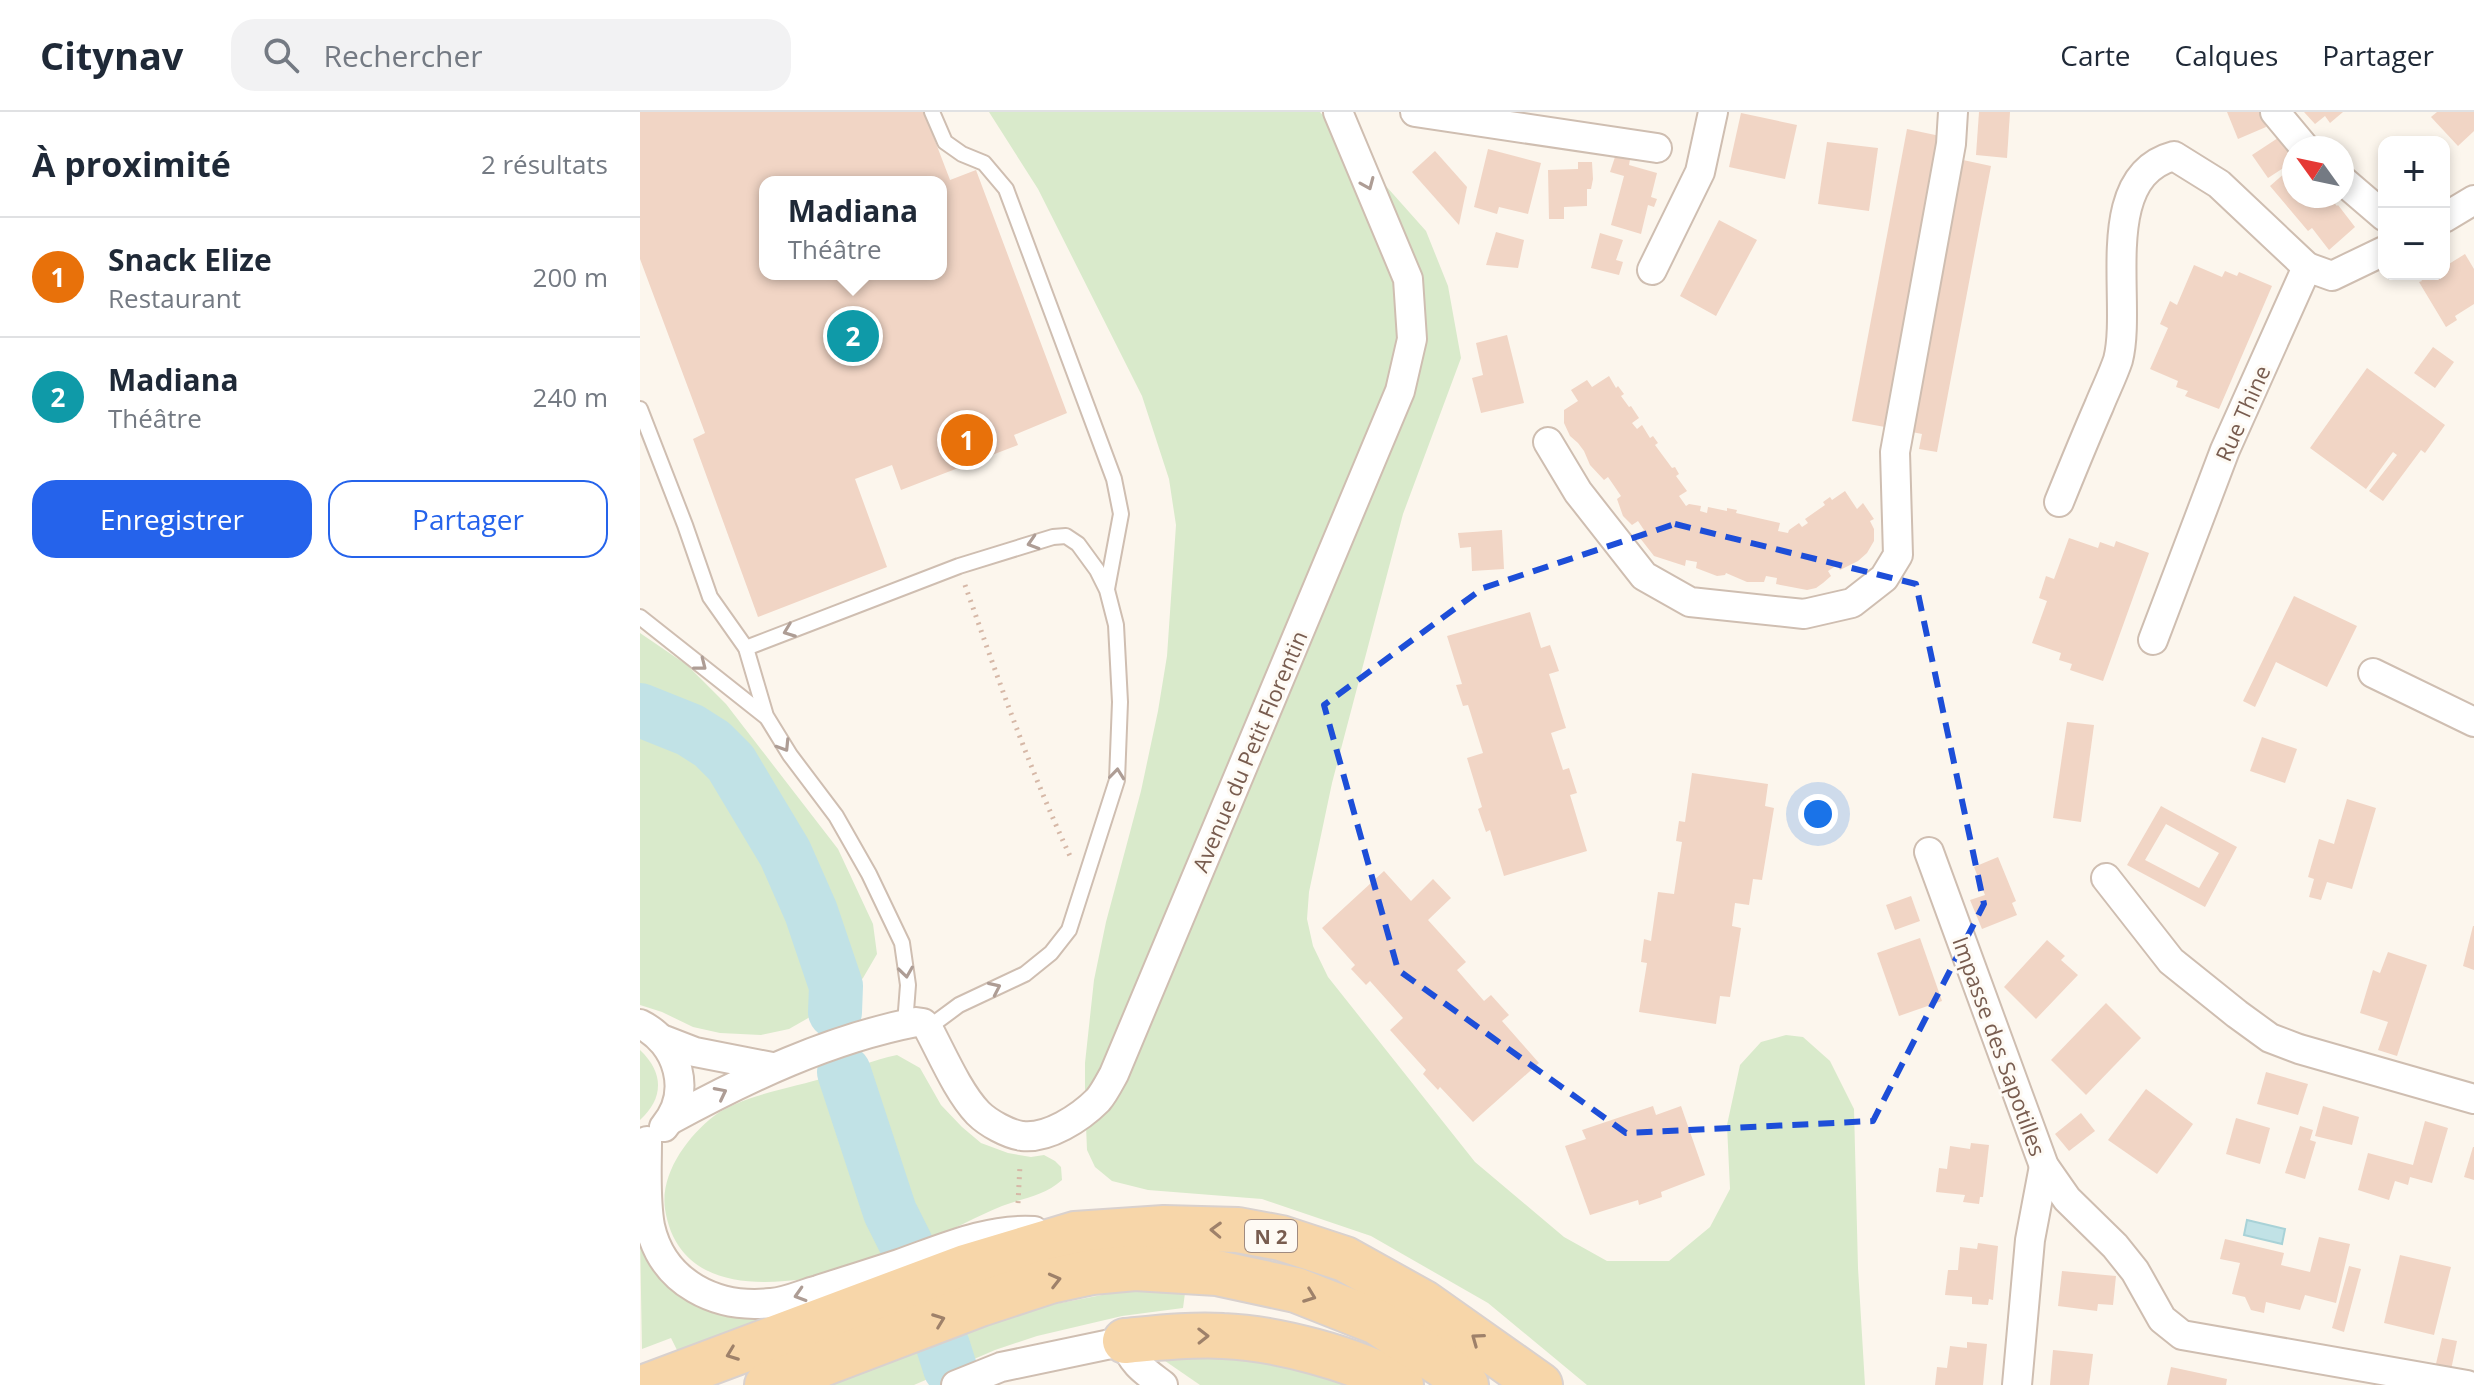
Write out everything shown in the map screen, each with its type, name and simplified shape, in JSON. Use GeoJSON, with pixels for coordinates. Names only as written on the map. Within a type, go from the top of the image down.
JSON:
{"type":"FeatureCollection","features":[{"type":"Feature","properties":{"kind":"main road","name":"N 2"},"geometry":{"type":"LineString","coordinates":[[668,1378],[1075,1234],[1164,1228],[1238,1230],[1281,1238],[1323,1251],[1374,1273],[1424,1303],[1540,1385]]}},
{"type":"Feature","properties":{"kind":"main road","name":"N 2"},"geometry":{"type":"LineString","coordinates":[[967,1271],[1050,1281],[1092,1272],[1135,1268],[1217,1273],[1296,1290],[1377,1322],[1444,1366],[1466,1385]]}},
{"type":"Feature","properties":{"kind":"main road","name":"N 2"},"geometry":{"type":"LineString","coordinates":[[767,1385],[885,1301]]}},
{"type":"Feature","properties":{"kind":"main road"},"geometry":{"type":"LineString","coordinates":[[1130,1364],[1224,1336],[1268,1341],[1327,1356],[1401,1385]]}},
{"type":"Feature","properties":{"kind":"street","name":"Avenue du Petit Florentin"},"geometry":{"type":"LineString","coordinates":[[1021,1136],[1043,1133],[1071,1122],[1100,1098],[1114,1074],[1400,391],[1412,339],[1408,279],[1338,112]]}},
{"type":"Feature","properties":{"kind":"street"},"geometry":{"type":"LineString","coordinates":[[1415,112],[1657,148]]}},
{"type":"Feature","properties":{"kind":"street"},"geometry":{"type":"LineString","coordinates":[[1652,270],[1700,172],[1713,112]]}},
{"type":"Feature","properties":{"kind":"street"},"geometry":{"type":"LineString","coordinates":[[1548,442],[1578,492],[1644,576],[1690,602],[1804,614],[1852,603],[1884,578],[1898,555],[1895,452],[1951,144],[1953,112]]}},
{"type":"Feature","properties":{"kind":"street"},"geometry":{"type":"LineString","coordinates":[[2275,112],[2295,136]]}},
{"type":"Feature","properties":{"kind":"street"},"geometry":{"type":"LineString","coordinates":[[2059,502],[2118,360],[2122,327],[2122,228],[2131,195],[2148,168],[2159,160],[2174,156],[2219,184],[2307,267],[2332,276],[2378,254]]}},
{"type":"Feature","properties":{"kind":"street"},"geometry":{"type":"LineString","coordinates":[[2354,190],[2378,211]]}},
{"type":"Feature","properties":{"kind":"street"},"geometry":{"type":"LineString","coordinates":[[2450,214],[2474,200]]}},
{"type":"Feature","properties":{"kind":"street","name":"Rue Thine"},"geometry":{"type":"LineString","coordinates":[[2153,640],[2225,450],[2307,267]]}},
{"type":"Feature","properties":{"kind":"street"},"geometry":{"type":"LineString","coordinates":[[2373,673],[2474,722]]}},
{"type":"Feature","properties":{"kind":"street","name":"Impasse des Sapotilles"},"geometry":{"type":"LineString","coordinates":[[1929,852],[2044,1166],[2067,1199],[2115,1246],[2135,1271],[2162,1319],[2182,1335],[2467,1385]]}},
{"type":"Feature","properties":{"kind":"street"},"geometry":{"type":"LineString","coordinates":[[2106,878],[2171,961],[2270,1038],[2474,1099]]}},
{"type":"Feature","properties":{"kind":"street"},"geometry":{"type":"LineString","coordinates":[[640,1024],[664,1040],[695,1052],[772,1067]]}},
{"type":"Feature","properties":{"kind":"street"},"geometry":{"type":"LineString","coordinates":[[670,1120],[772,1067],[863,1036],[916,1026],[978,1113],[994,1125],[1021,1136]]}},
{"type":"Feature","properties":{"kind":"street"},"geometry":{"type":"LineString","coordinates":[[664,1040],[675,1058],[680,1079],[678,1100],[670,1120],[660,1132],[643,1142],[649,1214],[656,1244],[679,1276],[704,1295],[736,1302],[885,1301]]}},
{"type":"Feature","properties":{"kind":"street"},"geometry":{"type":"LineString","coordinates":[[2017,1385],[2030,1240],[2044,1166]]}},
{"type":"Feature","properties":{"kind":"street"},"geometry":{"type":"LineString","coordinates":[[967,1271],[986,1236],[1022,1231],[1075,1234]]}},
{"type":"Feature","properties":{"kind":"street"},"geometry":{"type":"LineString","coordinates":[[956,1385],[1001,1367],[1130,1364],[1163,1385]]}},
{"type":"Feature","properties":{"kind":"lane"},"geometry":{"type":"LineString","coordinates":[[932,112],[945,142],[962,154],[984,163],[1006,189],[1114,479],[1121,514],[1107,590]]}},
{"type":"Feature","properties":{"kind":"lane"},"geometry":{"type":"LineString","coordinates":[[640,409],[710,597],[746,648],[766,716],[790,755],[836,816],[869,874],[902,943],[916,1026],[1025,974],[1051,953],[1069,930],[1117,780],[1120,702],[1116,625],[1107,590],[1078,544],[1066,536],[1053,537],[959,566],[746,648]]}},
{"type":"Feature","properties":{"kind":"lane"},"geometry":{"type":"LineString","coordinates":[[640,617],[766,716]]}},
{"type":"Feature","properties":{"kind":"path"},"geometry":{"type":"LineString","coordinates":[[959,566],[996,675],[1048,808],[1084,886]]}},
{"type":"Feature","properties":{"kind":"path"},"geometry":{"type":"LineString","coordinates":[[1021,1136],[1017,1208],[1022,1231]]}},
{"type":"Feature","properties":{"kind":"highlighted area"},"geometry":{"type":"Polygon","coordinates":[[[1675,524],[1916,584],[1984,904],[1873,1121],[1626,1133],[1398,970],[1324,705],[1483,588],[1675,524]]]}},
{"type":"Feature","properties":{"kind":"green space"},"geometry":{"type":"Polygon","coordinates":[[[989,112],[1320,112],[1426,231],[1448,286],[1461,358],[1403,514],[1332,783],[1309,892],[1307,919],[1313,946],[1328,977],[1475,1162],[1564,1237],[1607,1261],[1669,1261],[1710,1227],[1730,1189],[1727,1125],[1740,1065],[1761,1042],[1786,1035],[1803,1037],[1830,1061],[1854,1109],[1865,1385],[1587,1385],[1488,1303],[1371,1236],[1262,1199],[1148,1190],[1112,1181],[1095,1167],[1087,1150],[1085,1101],[1085,1063],[1094,980],[1158,711],[1167,656],[1176,525],[1169,479],[1142,396],[1038,189],[989,112]]]}},
{"type":"Feature","properties":{"kind":"green space"},"geometry":{"type":"Polygon","coordinates":[[[640,633],[687,665],[726,704],[838,849],[873,924],[877,954],[863,978],[845,997],[789,1029],[761,1035],[720,1033],[693,1027],[640,1005],[640,633]]]}},
{"type":"Feature","properties":{"kind":"green space"},"geometry":{"type":"Polygon","coordinates":[[[640,1050],[654,1068],[658,1085],[654,1103],[640,1120],[640,1050]]]}},
{"type":"Feature","properties":{"kind":"green space"},"geometry":{"type":"Polygon","coordinates":[[[897,1055],[920,1068],[941,1105],[981,1143],[1008,1153],[1031,1157],[1044,1155],[1061,1167],[1062,1180],[1041,1193],[1002,1206],[934,1237],[817,1277],[764,1282],[725,1277],[708,1271],[680,1248],[665,1209],[667,1183],[685,1145],[714,1116],[753,1098],[897,1055]]]}},
{"type":"Feature","properties":{"kind":"green space"},"geometry":{"type":"Polygon","coordinates":[[[640,1237],[647,1258],[772,1314],[678,1352],[671,1338],[642,1349],[640,1237]]]}},
{"type":"Feature","properties":{"kind":"green space"},"geometry":{"type":"Polygon","coordinates":[[[1128,1290],[1185,1293],[1183,1308],[1122,1316],[1037,1336],[995,1350],[914,1385],[829,1385],[1024,1310],[1128,1290]]]}},
{"type":"Feature","properties":{"kind":"green space"},"geometry":{"type":"Polygon","coordinates":[[[1211,1352],[1309,1367],[1347,1385],[1200,1385],[1155,1354],[1211,1352]]]}},
{"type":"Feature","properties":{"kind":"water"},"geometry":{"type":"Polygon","coordinates":[[[2247,1220],[2285,1229],[2282,1244],[2244,1235],[2247,1220]]]}},
{"type":"Feature","properties":{"kind":"building"},"geometry":{"type":"Polygon","coordinates":[[[640,112],[924,112],[950,180],[976,170],[1067,413],[1014,435],[1018,445],[901,490],[892,465],[855,479],[887,567],[758,617],[693,439],[705,433],[640,259],[640,112]]]}},
{"type":"Feature","properties":{"kind":"building"},"geometry":{"type":"Polygon","coordinates":[[[1979,112],[2010,112],[2007,158],[1976,155],[1979,112]]]}},
{"type":"Feature","properties":{"kind":"building"},"geometry":{"type":"Polygon","coordinates":[[[2227,112],[2262,112],[2266,127],[2238,139],[2227,112]]]}},
{"type":"Feature","properties":{"kind":"building"},"geometry":{"type":"Polygon","coordinates":[[[2304,112],[2343,112],[2330,123],[2325,116],[2315,124],[2304,112]]]}},
{"type":"Feature","properties":{"kind":"building"},"geometry":{"type":"Polygon","coordinates":[[[2437,112],[2474,112],[2474,131],[2458,146],[2431,117],[2437,112]]]}},
{"type":"Feature","properties":{"kind":"building"},"geometry":{"type":"Polygon","coordinates":[[[1741,113],[1797,125],[1785,179],[1729,167],[1741,113]]]}},
{"type":"Feature","properties":{"kind":"building"},"geometry":{"type":"Polygon","coordinates":[[[1907,129],[1940,136],[1885,427],[1852,421],[1907,129]]]}},
{"type":"Feature","properties":{"kind":"building"},"geometry":{"type":"Polygon","coordinates":[[[2282,137],[2282,169],[2268,178],[2252,155],[2282,137]]]}},
{"type":"Feature","properties":{"kind":"building"},"geometry":{"type":"Polygon","coordinates":[[[1827,142],[1878,148],[1869,211],[1818,204],[1827,142]]]}},
{"type":"Feature","properties":{"kind":"building"},"geometry":{"type":"Polygon","coordinates":[[[1488,149],[1541,163],[1528,214],[1499,207],[1497,214],[1474,207],[1488,149]]]}},
{"type":"Feature","properties":{"kind":"building"},"geometry":{"type":"Polygon","coordinates":[[[1435,151],[1467,187],[1459,225],[1412,172],[1435,151]]]}},
{"type":"Feature","properties":{"kind":"building"},"geometry":{"type":"Polygon","coordinates":[[[1617,151],[1631,154],[1629,165],[1657,173],[1651,197],[1657,199],[1654,207],[1648,205],[1641,234],[1611,225],[1624,176],[1610,172],[1617,151]]]}},
{"type":"Feature","properties":{"kind":"building"},"geometry":{"type":"Polygon","coordinates":[[[1963,160],[1991,166],[1937,452],[1919,449],[1922,434],[1912,432],[1963,160]]]}},
{"type":"Feature","properties":{"kind":"building"},"geometry":{"type":"Polygon","coordinates":[[[1578,162],[1592,162],[1593,179],[1591,189],[1587,189],[1587,206],[1564,207],[1564,219],[1549,219],[1548,170],[1578,169],[1578,162]]]}},
{"type":"Feature","properties":{"kind":"building"},"geometry":{"type":"Polygon","coordinates":[[[2282,176],[2282,200],[2270,186],[2282,176]]]}},
{"type":"Feature","properties":{"kind":"building"},"geometry":{"type":"Polygon","coordinates":[[[2289,208],[2340,208],[2355,227],[2329,250],[2312,228],[2308,231],[2289,208]]]}},
{"type":"Feature","properties":{"kind":"building"},"geometry":{"type":"Polygon","coordinates":[[[1719,220],[1757,240],[1716,316],[1680,296],[1719,220]]]}},
{"type":"Feature","properties":{"kind":"building"},"geometry":{"type":"Polygon","coordinates":[[[1496,232],[1524,240],[1518,268],[1486,265],[1496,232]]]}},
{"type":"Feature","properties":{"kind":"building"},"geometry":{"type":"Polygon","coordinates":[[[1600,233],[1623,240],[1616,260],[1623,262],[1619,275],[1591,268],[1600,233]]]}},
{"type":"Feature","properties":{"kind":"building"},"geometry":{"type":"Polygon","coordinates":[[[2465,254],[2474,269],[2474,304],[2455,316],[2457,320],[2446,327],[2419,282],[2450,280],[2450,263],[2465,254]]]}},
{"type":"Feature","properties":{"kind":"building"},"geometry":{"type":"Polygon","coordinates":[[[2194,265],[2222,277],[2225,271],[2237,276],[2239,272],[2272,286],[2219,409],[2185,396],[2188,391],[2176,387],[2178,381],[2150,369],[2168,328],[2160,324],[2170,301],[2177,305],[2194,265]]]}},
{"type":"Feature","properties":{"kind":"building"},"geometry":{"type":"Polygon","coordinates":[[[1507,335],[1524,403],[1481,413],[1472,378],[1483,375],[1476,343],[1507,335]]]}},
{"type":"Feature","properties":{"kind":"building"},"geometry":{"type":"Polygon","coordinates":[[[2433,347],[2454,362],[2435,388],[2414,373],[2433,347]]]}},
{"type":"Feature","properties":{"kind":"building"},"geometry":{"type":"Polygon","coordinates":[[[2367,368],[2445,425],[2425,453],[2421,450],[2383,501],[2369,491],[2397,455],[2393,452],[2366,489],[2310,448],[2367,368]]]}},
{"type":"Feature","properties":{"kind":"building"},"geometry":{"type":"Polygon","coordinates":[[[1609,376],[1639,418],[1632,423],[1637,429],[1642,425],[1650,438],[1653,436],[1658,443],[1655,445],[1672,468],[1675,467],[1679,474],[1676,476],[1687,491],[1679,496],[1686,506],[1701,506],[1700,511],[1707,513],[1708,507],[1737,510],[1736,513],[1780,523],[1778,531],[1788,533],[1799,523],[1802,527],[1808,523],[1805,519],[1825,505],[1823,502],[1845,491],[1857,509],[1863,503],[1874,519],[1870,521],[1874,541],[1867,553],[1840,570],[1837,565],[1828,571],[1831,576],[1823,583],[1807,590],[1776,584],[1777,578],[1766,576],[1764,582],[1747,582],[1726,573],[1717,576],[1696,568],[1697,562],[1686,560],[1685,566],[1654,556],[1638,534],[1644,530],[1638,521],[1632,525],[1623,516],[1617,499],[1621,496],[1608,477],[1604,480],[1590,465],[1564,423],[1564,410],[1578,401],[1571,390],[1587,380],[1592,387],[1609,376]]]}},
{"type":"Feature","properties":{"kind":"building"},"geometry":{"type":"Polygon","coordinates":[[[1502,530],[1504,569],[1472,571],[1471,547],[1460,548],[1458,533],[1502,530]]]}},
{"type":"Feature","properties":{"kind":"building"},"geometry":{"type":"Polygon","coordinates":[[[2069,538],[2098,548],[2100,542],[2114,547],[2116,541],[2149,553],[2103,681],[2070,670],[2072,664],[2059,660],[2061,653],[2032,643],[2047,601],[2039,598],[2046,576],[2054,579],[2069,538]]]}},
{"type":"Feature","properties":{"kind":"building"},"geometry":{"type":"Polygon","coordinates":[[[2294,596],[2357,626],[2327,687],[2276,662],[2255,707],[2243,701],[2294,596]]]}},
{"type":"Feature","properties":{"kind":"building"},"geometry":{"type":"Polygon","coordinates":[[[1530,612],[1541,648],[1550,645],[1559,671],[1549,674],[1566,728],[1551,733],[1563,770],[1569,768],[1577,793],[1570,795],[1587,851],[1504,876],[1490,830],[1486,832],[1478,809],[1482,807],[1467,758],[1483,753],[1468,705],[1463,706],[1456,685],[1462,684],[1447,636],[1530,612]]]}},
{"type":"Feature","properties":{"kind":"building"},"geometry":{"type":"Polygon","coordinates":[[[2067,722],[2094,725],[2081,822],[2053,818],[2067,722]]]}},
{"type":"Feature","properties":{"kind":"building"},"geometry":{"type":"Polygon","coordinates":[[[2262,737],[2297,749],[2285,783],[2250,771],[2262,737]]]}},
{"type":"Feature","properties":{"kind":"building"},"geometry":{"type":"Polygon","coordinates":[[[1692,773],[1768,784],[1765,806],[1774,808],[1762,880],[1753,879],[1749,905],[1735,903],[1732,926],[1741,928],[1730,997],[1720,996],[1716,1024],[1639,1012],[1647,963],[1641,962],[1644,939],[1651,941],[1658,892],[1674,894],[1682,842],[1676,841],[1679,821],[1685,822],[1692,773]]]}},
{"type":"Feature","properties":{"kind":"building"},"geometry":{"type":"Polygon","coordinates":[[[2347,799],[2376,808],[2352,889],[2327,882],[2321,900],[2309,897],[2314,879],[2308,877],[2319,839],[2334,844],[2347,799]]]}},
{"type":"Feature","properties":{"kind":"building"},"geometry":{"type":"Polygon","coordinates":[[[2161,806],[2237,847],[2205,907],[2127,865],[2161,806]],[[2166,824],[2145,860],[2199,888],[2219,853],[2166,824]]]}},
{"type":"Feature","properties":{"kind":"building"},"geometry":{"type":"Polygon","coordinates":[[[1998,857],[2016,901],[2012,903],[2017,915],[1982,929],[1970,900],[1985,895],[1974,867],[1998,857]]]}},
{"type":"Feature","properties":{"kind":"building"},"geometry":{"type":"Polygon","coordinates":[[[1384,871],[1411,901],[1433,879],[1451,898],[1428,920],[1466,962],[1457,970],[1484,1001],[1491,995],[1509,1015],[1502,1021],[1539,1063],[1473,1122],[1423,1074],[1426,1070],[1390,1030],[1403,1018],[1370,981],[1366,985],[1351,969],[1355,965],[1322,928],[1384,871]]]}},
{"type":"Feature","properties":{"kind":"building"},"geometry":{"type":"Polygon","coordinates":[[[1911,896],[1920,921],[1895,930],[1886,905],[1911,896]]]}},
{"type":"Feature","properties":{"kind":"building"},"geometry":{"type":"Polygon","coordinates":[[[2474,926],[2474,970],[2463,966],[2474,926]]]}},
{"type":"Feature","properties":{"kind":"building"},"geometry":{"type":"Polygon","coordinates":[[[1920,938],[1942,1001],[1899,1016],[1877,953],[1920,938]]]}},
{"type":"Feature","properties":{"kind":"building"},"geometry":{"type":"Polygon","coordinates":[[[2047,940],[2065,956],[2061,960],[2078,975],[2036,1019],[2004,987],[2047,940]]]}},
{"type":"Feature","properties":{"kind":"building"},"geometry":{"type":"Polygon","coordinates":[[[2388,952],[2427,965],[2397,1056],[2378,1050],[2388,1022],[2360,1013],[2373,970],[2380,973],[2388,952]]]}},
{"type":"Feature","properties":{"kind":"building"},"geometry":{"type":"Polygon","coordinates":[[[2106,1003],[2141,1038],[2086,1095],[2051,1060],[2106,1003]]]}},
{"type":"Feature","properties":{"kind":"building"},"geometry":{"type":"Polygon","coordinates":[[[2266,1072],[2308,1084],[2298,1115],[2257,1104],[2266,1072]]]}},
{"type":"Feature","properties":{"kind":"building"},"geometry":{"type":"Polygon","coordinates":[[[2146,1089],[2193,1124],[2157,1174],[2108,1140],[2146,1089]]]}},
{"type":"Feature","properties":{"kind":"building"},"geometry":{"type":"Polygon","coordinates":[[[1653,1106],[1656,1115],[1681,1106],[1705,1175],[1661,1192],[1662,1197],[1639,1205],[1638,1200],[1590,1215],[1565,1146],[1586,1139],[1582,1130],[1653,1106]]]}},
{"type":"Feature","properties":{"kind":"building"},"geometry":{"type":"Polygon","coordinates":[[[2323,1106],[2359,1117],[2352,1145],[2315,1136],[2323,1106]]]}},
{"type":"Feature","properties":{"kind":"building"},"geometry":{"type":"Polygon","coordinates":[[[2081,1113],[2095,1131],[2069,1151],[2055,1134],[2081,1113]]]}},
{"type":"Feature","properties":{"kind":"building"},"geometry":{"type":"Polygon","coordinates":[[[2236,1118],[2270,1128],[2260,1164],[2226,1154],[2236,1118]]]}},
{"type":"Feature","properties":{"kind":"building"},"geometry":{"type":"Polygon","coordinates":[[[2425,1121],[2448,1128],[2432,1183],[2410,1177],[2408,1185],[2395,1181],[2389,1200],[2358,1190],[2368,1153],[2413,1165],[2425,1121]]]}},
{"type":"Feature","properties":{"kind":"building"},"geometry":{"type":"Polygon","coordinates":[[[2300,1126],[2313,1130],[2310,1140],[2316,1142],[2305,1179],[2285,1173],[2300,1126]]]}},
{"type":"Feature","properties":{"kind":"building"},"geometry":{"type":"Polygon","coordinates":[[[1971,1143],[1989,1145],[1983,1197],[1980,1197],[1979,1204],[1963,1202],[1965,1195],[1936,1192],[1939,1168],[1947,1169],[1950,1146],[1970,1149],[1971,1143]]]}},
{"type":"Feature","properties":{"kind":"building"},"geometry":{"type":"Polygon","coordinates":[[[2474,1147],[2474,1180],[2464,1177],[2474,1147]]]}},
{"type":"Feature","properties":{"kind":"building"},"geometry":{"type":"Polygon","coordinates":[[[2319,1237],[2350,1244],[2336,1303],[2305,1295],[2300,1310],[2266,1302],[2264,1313],[2251,1310],[2245,1297],[2232,1294],[2240,1263],[2220,1259],[2225,1239],[2284,1253],[2281,1265],[2310,1272],[2319,1237]]]}},
{"type":"Feature","properties":{"kind":"building"},"geometry":{"type":"Polygon","coordinates":[[[1978,1243],[1998,1246],[1993,1300],[1989,1299],[1988,1305],[1972,1304],[1972,1297],[1945,1295],[1948,1270],[1958,1270],[1960,1247],[1977,1249],[1978,1243]]]}},
{"type":"Feature","properties":{"kind":"building"},"geometry":{"type":"Polygon","coordinates":[[[2400,1255],[2451,1267],[2434,1335],[2384,1323],[2400,1255]]]}},
{"type":"Feature","properties":{"kind":"building"},"geometry":{"type":"Polygon","coordinates":[[[2349,1266],[2361,1269],[2344,1332],[2332,1328],[2349,1266]]]}},
{"type":"Feature","properties":{"kind":"building"},"geometry":{"type":"Polygon","coordinates":[[[2062,1271],[2116,1276],[2113,1305],[2098,1304],[2097,1311],[2058,1306],[2062,1271]]]}},
{"type":"Feature","properties":{"kind":"building"},"geometry":{"type":"Polygon","coordinates":[[[2442,1338],[2457,1341],[2451,1370],[2435,1368],[2442,1338]]]}},
{"type":"Feature","properties":{"kind":"building"},"geometry":{"type":"Polygon","coordinates":[[[1967,1342],[1987,1344],[1983,1385],[1935,1385],[1937,1367],[1947,1368],[1950,1346],[1967,1348],[1967,1342]]]}},
{"type":"Feature","properties":{"kind":"building"},"geometry":{"type":"Polygon","coordinates":[[[2053,1350],[2093,1354],[2089,1385],[2050,1385],[2053,1350]]]}},
{"type":"Feature","properties":{"kind":"building"},"geometry":{"type":"Polygon","coordinates":[[[2171,1367],[2227,1379],[2226,1385],[2167,1385],[2171,1367]]]}},
{"type":"Feature","properties":{"kind":"waterway"},"geometry":{"type":"LineString","coordinates":[[640,710],[690,730],[712,744],[731,763],[785,853],[811,912],[836,986],[835,1012]]}},
{"type":"Feature","properties":{"kind":"waterway"},"geometry":{"type":"LineString","coordinates":[[844,1072],[890,1212],[907,1246]]}},
{"type":"Feature","properties":{"kind":"waterway"},"geometry":{"type":"LineString","coordinates":[[943,1346],[950,1368]]}},
{"type":"Feature","properties":{"kind":"place","name":"Madiana"},"geometry":{"type":"Point","coordinates":[853,336]}},
{"type":"Feature","properties":{"kind":"place","name":"Snack Elize"},"geometry":{"type":"Point","coordinates":[967,440]}}]}
